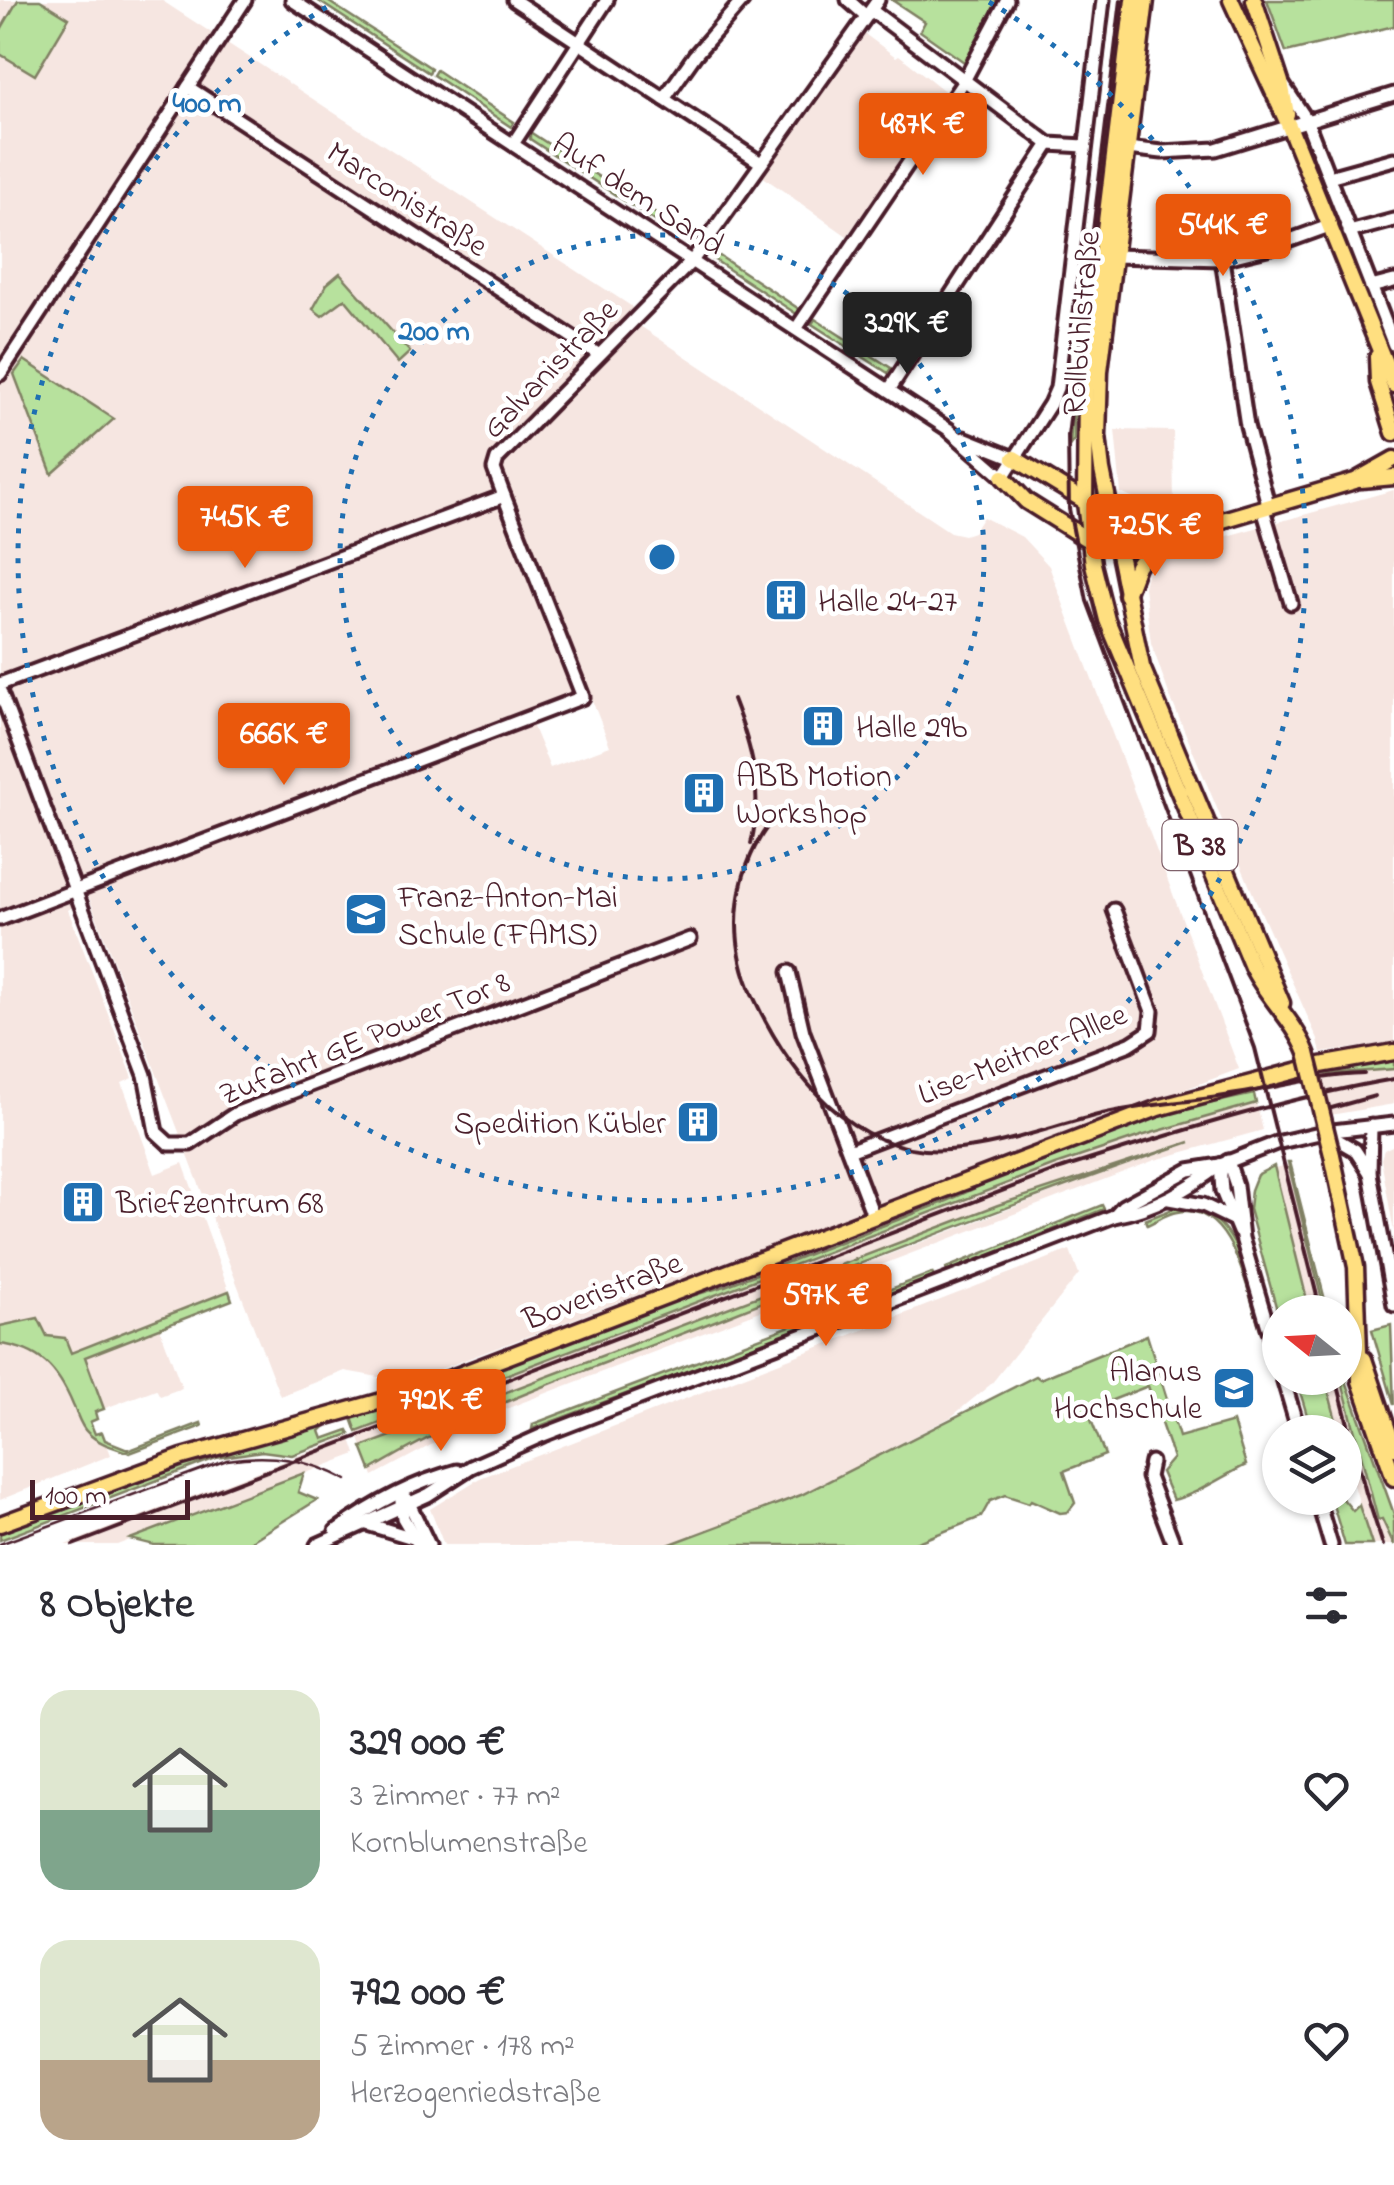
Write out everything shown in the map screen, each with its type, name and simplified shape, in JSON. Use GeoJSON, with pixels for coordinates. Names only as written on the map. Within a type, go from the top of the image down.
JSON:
{"type":"FeatureCollection","features":[{"type":"Feature","properties":{"kind":"main road","name":"Rollbühlstraße"},"geometry":{"type":"LineString","coordinates":[[1090,541],[1084,462],[1088,356],[1132,0]]}},
{"type":"Feature","properties":{"kind":"main road","name":"Rollbühlstraße"},"geometry":{"type":"LineString","coordinates":[[1146,0],[1132,149],[1097,404],[1098,436],[1142,667],[1277,995],[1305,1033],[1309,1052]]}},
{"type":"Feature","properties":{"kind":"main road"},"geometry":{"type":"LineString","coordinates":[[1230,0],[1288,126],[1394,385]]}},
{"type":"Feature","properties":{"kind":"main road"},"geometry":{"type":"LineString","coordinates":[[1254,0],[1281,82],[1288,126]]}},
{"type":"Feature","properties":{"kind":"main road"},"geometry":{"type":"LineString","coordinates":[[1245,34],[1256,34],[1263,28]]}},
{"type":"Feature","properties":{"kind":"main road"},"geometry":{"type":"LineString","coordinates":[[1376,346],[1378,382],[1394,434]]}},
{"type":"Feature","properties":{"kind":"main road","name":"Auf dem Sand"},"geometry":{"type":"LineString","coordinates":[[1014,458],[1085,503],[1162,526]]}},
{"type":"Feature","properties":{"kind":"main road"},"geometry":{"type":"LineString","coordinates":[[1115,540],[1152,545],[1355,480],[1394,459]]}},
{"type":"Feature","properties":{"kind":"main road"},"geometry":{"type":"LineString","coordinates":[[1061,487],[1084,462]]}},
{"type":"Feature","properties":{"kind":"main road","name":"Auf dem Sand"},"geometry":{"type":"LineString","coordinates":[[1002,477],[1026,501],[1090,541],[1115,540]]}},
{"type":"Feature","properties":{"kind":"main road"},"geometry":{"type":"LineString","coordinates":[[1355,480],[1394,477]]}},
{"type":"Feature","properties":{"kind":"main road"},"geometry":{"type":"LineString","coordinates":[[1115,540],[1162,526],[1199,527]]}},
{"type":"Feature","properties":{"kind":"main road","name":"B 38"},"geometry":{"type":"LineString","coordinates":[[1090,541],[1107,620],[1261,986],[1309,1052],[1362,1252],[1362,1352],[1394,1448]]}},
{"type":"Feature","properties":{"kind":"main road"},"geometry":{"type":"LineString","coordinates":[[1126,596],[1137,566],[1152,545]]}},
{"type":"Feature","properties":{"kind":"main road","name":"Boveristraße"},"geometry":{"type":"LineString","coordinates":[[0,1524],[182,1456],[417,1392],[1168,1105],[1321,1064],[1394,1052]]}},
{"type":"Feature","properties":{"kind":"main road","name":"B 38"},"geometry":{"type":"LineString","coordinates":[[1335,1154],[1356,1267],[1360,1381],[1394,1478]]}},
{"type":"Feature","properties":{"kind":"street"},"geometry":{"type":"LineString","coordinates":[[0,374],[244,0]]}},
{"type":"Feature","properties":{"kind":"street","name":"Auf dem Sand"},"geometry":{"type":"LineString","coordinates":[[292,0],[955,434],[1002,477]]}},
{"type":"Feature","properties":{"kind":"street"},"geometry":{"type":"LineString","coordinates":[[514,0],[760,163]]}},
{"type":"Feature","properties":{"kind":"street"},"geometry":{"type":"LineString","coordinates":[[513,144],[608,0]]}},
{"type":"Feature","properties":{"kind":"street"},"geometry":{"type":"LineString","coordinates":[[664,99],[695,55],[743,0]]}},
{"type":"Feature","properties":{"kind":"street"},"geometry":{"type":"LineString","coordinates":[[848,0],[865,15],[876,13],[1050,144],[1086,146]]}},
{"type":"Feature","properties":{"kind":"street","name":"Galvanistraße"},"geometry":{"type":"LineString","coordinates":[[75,890],[583,696],[494,470],[497,459],[692,261],[878,0]]}},
{"type":"Feature","properties":{"kind":"street"},"geometry":{"type":"LineString","coordinates":[[796,330],[964,80],[1007,0]]}},
{"type":"Feature","properties":{"kind":"street","name":"Rollbühlstraße"},"geometry":{"type":"LineString","coordinates":[[1002,477],[1050,404],[1056,388],[1103,0]]}},
{"type":"Feature","properties":{"kind":"street"},"geometry":{"type":"LineString","coordinates":[[1281,82],[1306,119],[1394,343]]}},
{"type":"Feature","properties":{"kind":"street","name":"Marconistraße"},"geometry":{"type":"LineString","coordinates":[[188,87],[598,354]]}},
{"type":"Feature","properties":{"kind":"street"},"geometry":{"type":"LineString","coordinates":[[1132,149],[1216,149],[1394,94]]}},
{"type":"Feature","properties":{"kind":"street"},"geometry":{"type":"LineString","coordinates":[[889,390],[1050,144]]}},
{"type":"Feature","properties":{"kind":"street"},"geometry":{"type":"LineString","coordinates":[[1329,177],[1394,159]]}},
{"type":"Feature","properties":{"kind":"street"},"geometry":{"type":"LineString","coordinates":[[1350,232],[1394,220]]}},
{"type":"Feature","properties":{"kind":"street"},"geometry":{"type":"LineString","coordinates":[[1118,256],[1222,258],[1271,247],[1329,226]]}},
{"type":"Feature","properties":{"kind":"street"},"geometry":{"type":"LineString","coordinates":[[1222,258],[1247,426],[1291,603]]}},
{"type":"Feature","properties":{"kind":"street"},"geometry":{"type":"LineString","coordinates":[[1371,287],[1394,281]]}},
{"type":"Feature","properties":{"kind":"street","name":"Auf dem Sand"},"geometry":{"type":"LineString","coordinates":[[955,434],[1014,458]]}},
{"type":"Feature","properties":{"kind":"street"},"geometry":{"type":"LineString","coordinates":[[0,920],[75,890],[0,687],[504,496]]}},
{"type":"Feature","properties":{"kind":"street","name":"Zufahrt GE Power Tor 8"},"geometry":{"type":"LineString","coordinates":[[75,890],[145,1076],[156,1132],[169,1144],[181,1146],[235,1114],[686,941]]}},
{"type":"Feature","properties":{"kind":"street","name":"Lise-Meitner-Allee"},"geometry":{"type":"LineString","coordinates":[[849,1150],[1130,1044],[1150,1031],[1152,1012],[1114,910]]}},
{"type":"Feature","properties":{"kind":"street"},"geometry":{"type":"LineString","coordinates":[[789,972],[803,1032],[873,1215]]}},
{"type":"Feature","properties":{"kind":"street"},"geometry":{"type":"LineString","coordinates":[[1114,1216],[1123,1206],[1189,1170],[1224,1163],[1276,1142],[1394,1124]]}},
{"type":"Feature","properties":{"kind":"street"},"geometry":{"type":"LineString","coordinates":[[1356,1150],[1366,1126]]}},
{"type":"Feature","properties":{"kind":"street"},"geometry":{"type":"LineString","coordinates":[[1366,1126],[1370,1173],[1394,1305]]}},
{"type":"Feature","properties":{"kind":"street"},"geometry":{"type":"LineString","coordinates":[[1324,1132],[1356,1150],[1370,1173]]}},
{"type":"Feature","properties":{"kind":"street"},"geometry":{"type":"LineString","coordinates":[[471,1468],[422,1480],[318,1545],[543,1435],[1114,1216],[1135,1212],[1194,1184],[1224,1163]]}},
{"type":"Feature","properties":{"kind":"street"},"geometry":{"type":"LineString","coordinates":[[1224,1163],[1219,1179],[1242,1238]]}},
{"type":"Feature","properties":{"kind":"street"},"geometry":{"type":"LineString","coordinates":[[1224,1163],[1236,1185],[1242,1238],[1262,1306]]}},
{"type":"Feature","properties":{"kind":"street"},"geometry":{"type":"LineString","coordinates":[[1165,1199],[1203,1205],[1232,1220]]}},
{"type":"Feature","properties":{"kind":"street"},"geometry":{"type":"LineString","coordinates":[[1151,1462],[1148,1477],[1174,1545]]}},
{"type":"Feature","properties":{"kind":"street"},"geometry":{"type":"LineString","coordinates":[[400,1492],[429,1545]]}},
{"type":"Feature","properties":{"kind":"street"},"geometry":{"type":"LineString","coordinates":[[406,1505],[416,1542]]}},
{"type":"Feature","properties":{"kind":"street"},"geometry":{"type":"LineString","coordinates":[[1322,1515],[1331,1545]]}},
{"type":"Feature","properties":{"kind":"street"},"geometry":{"type":"LineString","coordinates":[[366,1524],[416,1542]]}},
{"type":"Feature","properties":{"kind":"shaded area"},"geometry":{"type":"Polygon","coordinates":[[[0,0],[161,0],[631,306],[637,324],[950,532],[973,532],[983,517],[1022,537],[1049,566],[1239,1069],[406,1382],[345,1371],[280,1396],[89,897],[68,910],[133,1078],[122,1083],[155,1174],[183,1163],[232,1299],[159,1326],[182,1388],[160,1396],[156,1389],[95,1412],[97,1419],[90,1423],[95,1434],[102,1431],[111,1455],[0,1500],[0,0]],[[592,700],[533,727],[550,768],[610,746],[592,700]]]}},
{"type":"Feature","properties":{"kind":"shaded area"},"geometry":{"type":"Polygon","coordinates":[[[862,32],[947,93],[847,236],[762,176],[862,32]]]}},
{"type":"Feature","properties":{"kind":"shaded area"},"geometry":{"type":"Polygon","coordinates":[[[1115,430],[1173,431],[1174,507],[1149,506],[1121,493],[1115,430]]]}},
{"type":"Feature","properties":{"kind":"shaded area"},"geometry":{"type":"Polygon","coordinates":[[[1394,490],[1394,1042],[1321,1053],[1169,694],[1151,643],[1144,587],[1148,569],[1158,555],[1394,490]]]}},
{"type":"Feature","properties":{"kind":"shaded area"},"geometry":{"type":"Polygon","coordinates":[[[1394,1069],[1394,1104],[1319,1117],[1309,1075],[1394,1069]]]}},
{"type":"Feature","properties":{"kind":"shaded area"},"geometry":{"type":"Polygon","coordinates":[[[1256,1103],[1263,1130],[1155,1160],[526,1401],[478,1420],[373,1476],[371,1470],[413,1445],[503,1401],[1162,1151],[998,1205],[362,1447],[357,1432],[1055,1165],[1256,1103]]]}},
{"type":"Feature","properties":{"kind":"shaded area"},"geometry":{"type":"Polygon","coordinates":[[[1394,1145],[1394,1232],[1381,1159],[1384,1150],[1394,1145]]]}},
{"type":"Feature","properties":{"kind":"shaded area"},"geometry":{"type":"Polygon","coordinates":[[[1288,1165],[1321,1295],[1306,1295],[1275,1168],[1288,1165]]]}},
{"type":"Feature","properties":{"kind":"shaded area"},"geometry":{"type":"Polygon","coordinates":[[[1070,1250],[1079,1274],[991,1384],[951,1417],[801,1495],[668,1545],[444,1545],[430,1509],[480,1478],[1070,1250]]]}},
{"type":"Feature","properties":{"kind":"shaded area"},"geometry":{"type":"Polygon","coordinates":[[[1329,1395],[1345,1395],[1351,1415],[1335,1415],[1329,1395]]]}},
{"type":"Feature","properties":{"kind":"shaded area"},"geometry":{"type":"Polygon","coordinates":[[[350,1436],[356,1454],[117,1545],[65,1545],[350,1436]]]}},
{"type":"Feature","properties":{"kind":"shaded area"},"geometry":{"type":"Polygon","coordinates":[[[1362,1458],[1378,1519],[1382,1519],[1392,1545],[1372,1545],[1362,1512],[1362,1458]]]}},
{"type":"Feature","properties":{"kind":"green space"},"geometry":{"type":"Polygon","coordinates":[[[18,0],[40,0],[69,18],[35,75],[0,54],[0,31],[18,0]]]}},
{"type":"Feature","properties":{"kind":"green space"},"geometry":{"type":"Polygon","coordinates":[[[317,0],[326,0],[431,68],[429,73],[317,0]]]}},
{"type":"Feature","properties":{"kind":"green space"},"geometry":{"type":"Polygon","coordinates":[[[892,0],[998,0],[964,62],[920,31],[925,22],[892,0]]]}},
{"type":"Feature","properties":{"kind":"green space"},"geometry":{"type":"Polygon","coordinates":[[[1111,0],[1070,339],[1066,338],[1111,0]]]}},
{"type":"Feature","properties":{"kind":"green space"},"geometry":{"type":"Polygon","coordinates":[[[1123,0],[1128,0],[1075,404],[1074,440],[1070,445],[1077,357],[1123,0]]]}},
{"type":"Feature","properties":{"kind":"green space"},"geometry":{"type":"Polygon","coordinates":[[[1267,0],[1394,0],[1394,26],[1286,52],[1267,0]]]}},
{"type":"Feature","properties":{"kind":"green space"},"geometry":{"type":"Polygon","coordinates":[[[436,70],[514,122],[511,127],[433,75],[436,70]]]}},
{"type":"Feature","properties":{"kind":"green space"},"geometry":{"type":"Polygon","coordinates":[[[1309,127],[1394,357],[1394,371],[1301,130],[1309,127]]]}},
{"type":"Feature","properties":{"kind":"green space"},"geometry":{"type":"Polygon","coordinates":[[[530,132],[699,242],[695,247],[530,139],[530,132]]]}},
{"type":"Feature","properties":{"kind":"green space"},"geometry":{"type":"Polygon","coordinates":[[[718,255],[802,311],[798,315],[713,259],[718,255]]]}},
{"type":"Feature","properties":{"kind":"green space"},"geometry":{"type":"Polygon","coordinates":[[[340,273],[410,352],[398,363],[345,299],[322,316],[313,309],[327,284],[340,273]]]}},
{"type":"Feature","properties":{"kind":"green space"},"geometry":{"type":"Polygon","coordinates":[[[815,319],[891,368],[888,373],[812,324],[815,319]]]}},
{"type":"Feature","properties":{"kind":"green space"},"geometry":{"type":"Polygon","coordinates":[[[24,360],[114,419],[52,474],[14,374],[24,360]]]}},
{"type":"Feature","properties":{"kind":"green space"},"geometry":{"type":"Polygon","coordinates":[[[1394,1057],[1394,1069],[1314,1075],[1394,1057]]]}},
{"type":"Feature","properties":{"kind":"green space"},"geometry":{"type":"Polygon","coordinates":[[[1254,1094],[1256,1103],[1055,1165],[357,1432],[352,1418],[379,1409],[381,1412],[432,1401],[455,1392],[462,1381],[495,1367],[661,1305],[725,1286],[947,1201],[1069,1148],[1179,1110],[1254,1094]]]}},
{"type":"Feature","properties":{"kind":"green space"},"geometry":{"type":"Polygon","coordinates":[[[1190,1142],[954,1227],[542,1387],[455,1425],[371,1470],[362,1447],[998,1205],[1190,1142]]]}},
{"type":"Feature","properties":{"kind":"green space"},"geometry":{"type":"Polygon","coordinates":[[[1288,1162],[1324,1295],[1321,1295],[1288,1162]]]}},
{"type":"Feature","properties":{"kind":"green space"},"geometry":{"type":"Polygon","coordinates":[[[1274,1166],[1306,1295],[1273,1295],[1249,1209],[1257,1175],[1274,1166]]]}},
{"type":"Feature","properties":{"kind":"green space"},"geometry":{"type":"Polygon","coordinates":[[[1102,1205],[1104,1209],[947,1273],[946,1268],[1102,1205]]]}},
{"type":"Feature","properties":{"kind":"green space"},"geometry":{"type":"Polygon","coordinates":[[[1191,1207],[1208,1214],[1233,1241],[1248,1276],[1262,1332],[1235,1253],[1212,1221],[1196,1212],[1177,1212],[1147,1225],[1145,1220],[1191,1207]]]}},
{"type":"Feature","properties":{"kind":"green space"},"geometry":{"type":"Polygon","coordinates":[[[932,1273],[934,1277],[820,1322],[818,1317],[932,1273]]]}},
{"type":"Feature","properties":{"kind":"green space"},"geometry":{"type":"Polygon","coordinates":[[[229,1291],[232,1300],[85,1357],[104,1409],[95,1412],[97,1419],[90,1422],[95,1434],[102,1432],[105,1440],[130,1450],[201,1423],[202,1426],[130,1453],[102,1443],[85,1430],[61,1381],[46,1363],[26,1351],[0,1344],[0,1326],[38,1318],[47,1336],[65,1338],[71,1353],[229,1291]]]}},
{"type":"Feature","properties":{"kind":"green space"},"geometry":{"type":"Polygon","coordinates":[[[801,1322],[803,1328],[532,1429],[533,1424],[801,1322]]]}},
{"type":"Feature","properties":{"kind":"green space"},"geometry":{"type":"Polygon","coordinates":[[[1391,1325],[1394,1405],[1372,1330],[1391,1325]]]}},
{"type":"Feature","properties":{"kind":"green space"},"geometry":{"type":"Polygon","coordinates":[[[1147,1335],[1179,1437],[1233,1422],[1246,1465],[1173,1500],[1161,1472],[1173,1458],[1148,1386],[1087,1410],[1105,1455],[1064,1471],[1075,1503],[1068,1512],[1060,1513],[1031,1500],[1029,1503],[1005,1495],[990,1501],[981,1517],[910,1545],[668,1545],[801,1495],[1036,1376],[1040,1379],[1147,1335]]]}},
{"type":"Feature","properties":{"kind":"green space"},"geometry":{"type":"Polygon","coordinates":[[[1301,1395],[1329,1395],[1335,1415],[1307,1415],[1301,1395]]]}},
{"type":"Feature","properties":{"kind":"green space"},"geometry":{"type":"Polygon","coordinates":[[[1345,1395],[1351,1395],[1358,1415],[1351,1415],[1345,1395]]]}},
{"type":"Feature","properties":{"kind":"green space"},"geometry":{"type":"Polygon","coordinates":[[[326,1425],[320,1431],[323,1439],[348,1430],[350,1434],[292,1455],[262,1451],[216,1458],[0,1540],[0,1532],[184,1462],[326,1425]]]}},
{"type":"Feature","properties":{"kind":"green space"},"geometry":{"type":"Polygon","coordinates":[[[1362,1425],[1394,1514],[1394,1545],[1382,1519],[1378,1520],[1362,1459],[1362,1425]]]}},
{"type":"Feature","properties":{"kind":"green space"},"geometry":{"type":"Polygon","coordinates":[[[304,1473],[298,1492],[317,1500],[245,1545],[154,1545],[130,1539],[304,1473]]]}},
{"type":"Feature","properties":{"kind":"green space"},"geometry":{"type":"Polygon","coordinates":[[[1362,1514],[1372,1545],[1345,1545],[1336,1515],[1362,1514]]]}},
{"type":"Feature","properties":{"kind":"tram line"},"geometry":{"type":"LineString","coordinates":[[0,1544],[227,1460],[288,1460],[318,1467],[347,1480]]}},
{"type":"Feature","properties":{"kind":"railway"},"geometry":{"type":"LineString","coordinates":[[1121,0],[1068,436],[1069,509],[1087,601],[1255,1048],[1317,1295]]}},
{"type":"Feature","properties":{"kind":"railway"},"geometry":{"type":"LineString","coordinates":[[733,699],[754,770],[756,805],[751,844]]}},
{"type":"Feature","properties":{"kind":"railway"},"geometry":{"type":"LineString","coordinates":[[779,812],[764,832],[744,876],[737,924],[744,972],[768,1025],[805,1081],[854,1125],[883,1140],[914,1149],[967,1148],[1119,1111],[1364,1074]]}},
{"type":"Feature","properties":{"kind":"railway"},"geometry":{"type":"LineString","coordinates":[[73,1545],[1057,1170],[1266,1107],[1394,1079]]}},
{"type":"Feature","properties":{"kind":"railway"},"geometry":{"type":"LineString","coordinates":[[1317,1112],[1375,1096]]}},
{"type":"Feature","properties":{"kind":"railway"},"geometry":{"type":"LineString","coordinates":[[1340,1395],[1383,1545]]}},
{"type":"Feature","properties":{"kind":"place","name":"Halle 24-27"},"geometry":{"type":"Point","coordinates":[786,600]}},
{"type":"Feature","properties":{"kind":"place","name":"Halle 29b"},"geometry":{"type":"Point","coordinates":[823,726]}},
{"type":"Feature","properties":{"kind":"place","name":"ABB Motion Workshop"},"geometry":{"type":"Point","coordinates":[704,793]}},
{"type":"Feature","properties":{"kind":"place","name":"Franz-Anton-Mai Schule (FAMS)"},"geometry":{"type":"Point","coordinates":[366,914]}},
{"type":"Feature","properties":{"kind":"place","name":"Spedition Kübler"},"geometry":{"type":"Point","coordinates":[698,1122]}},
{"type":"Feature","properties":{"kind":"place","name":"Briefzentrum 68"},"geometry":{"type":"Point","coordinates":[83,1202]}},
{"type":"Feature","properties":{"kind":"place","name":"Alanus Hochschule"},"geometry":{"type":"Point","coordinates":[1234,1388]}}]}
